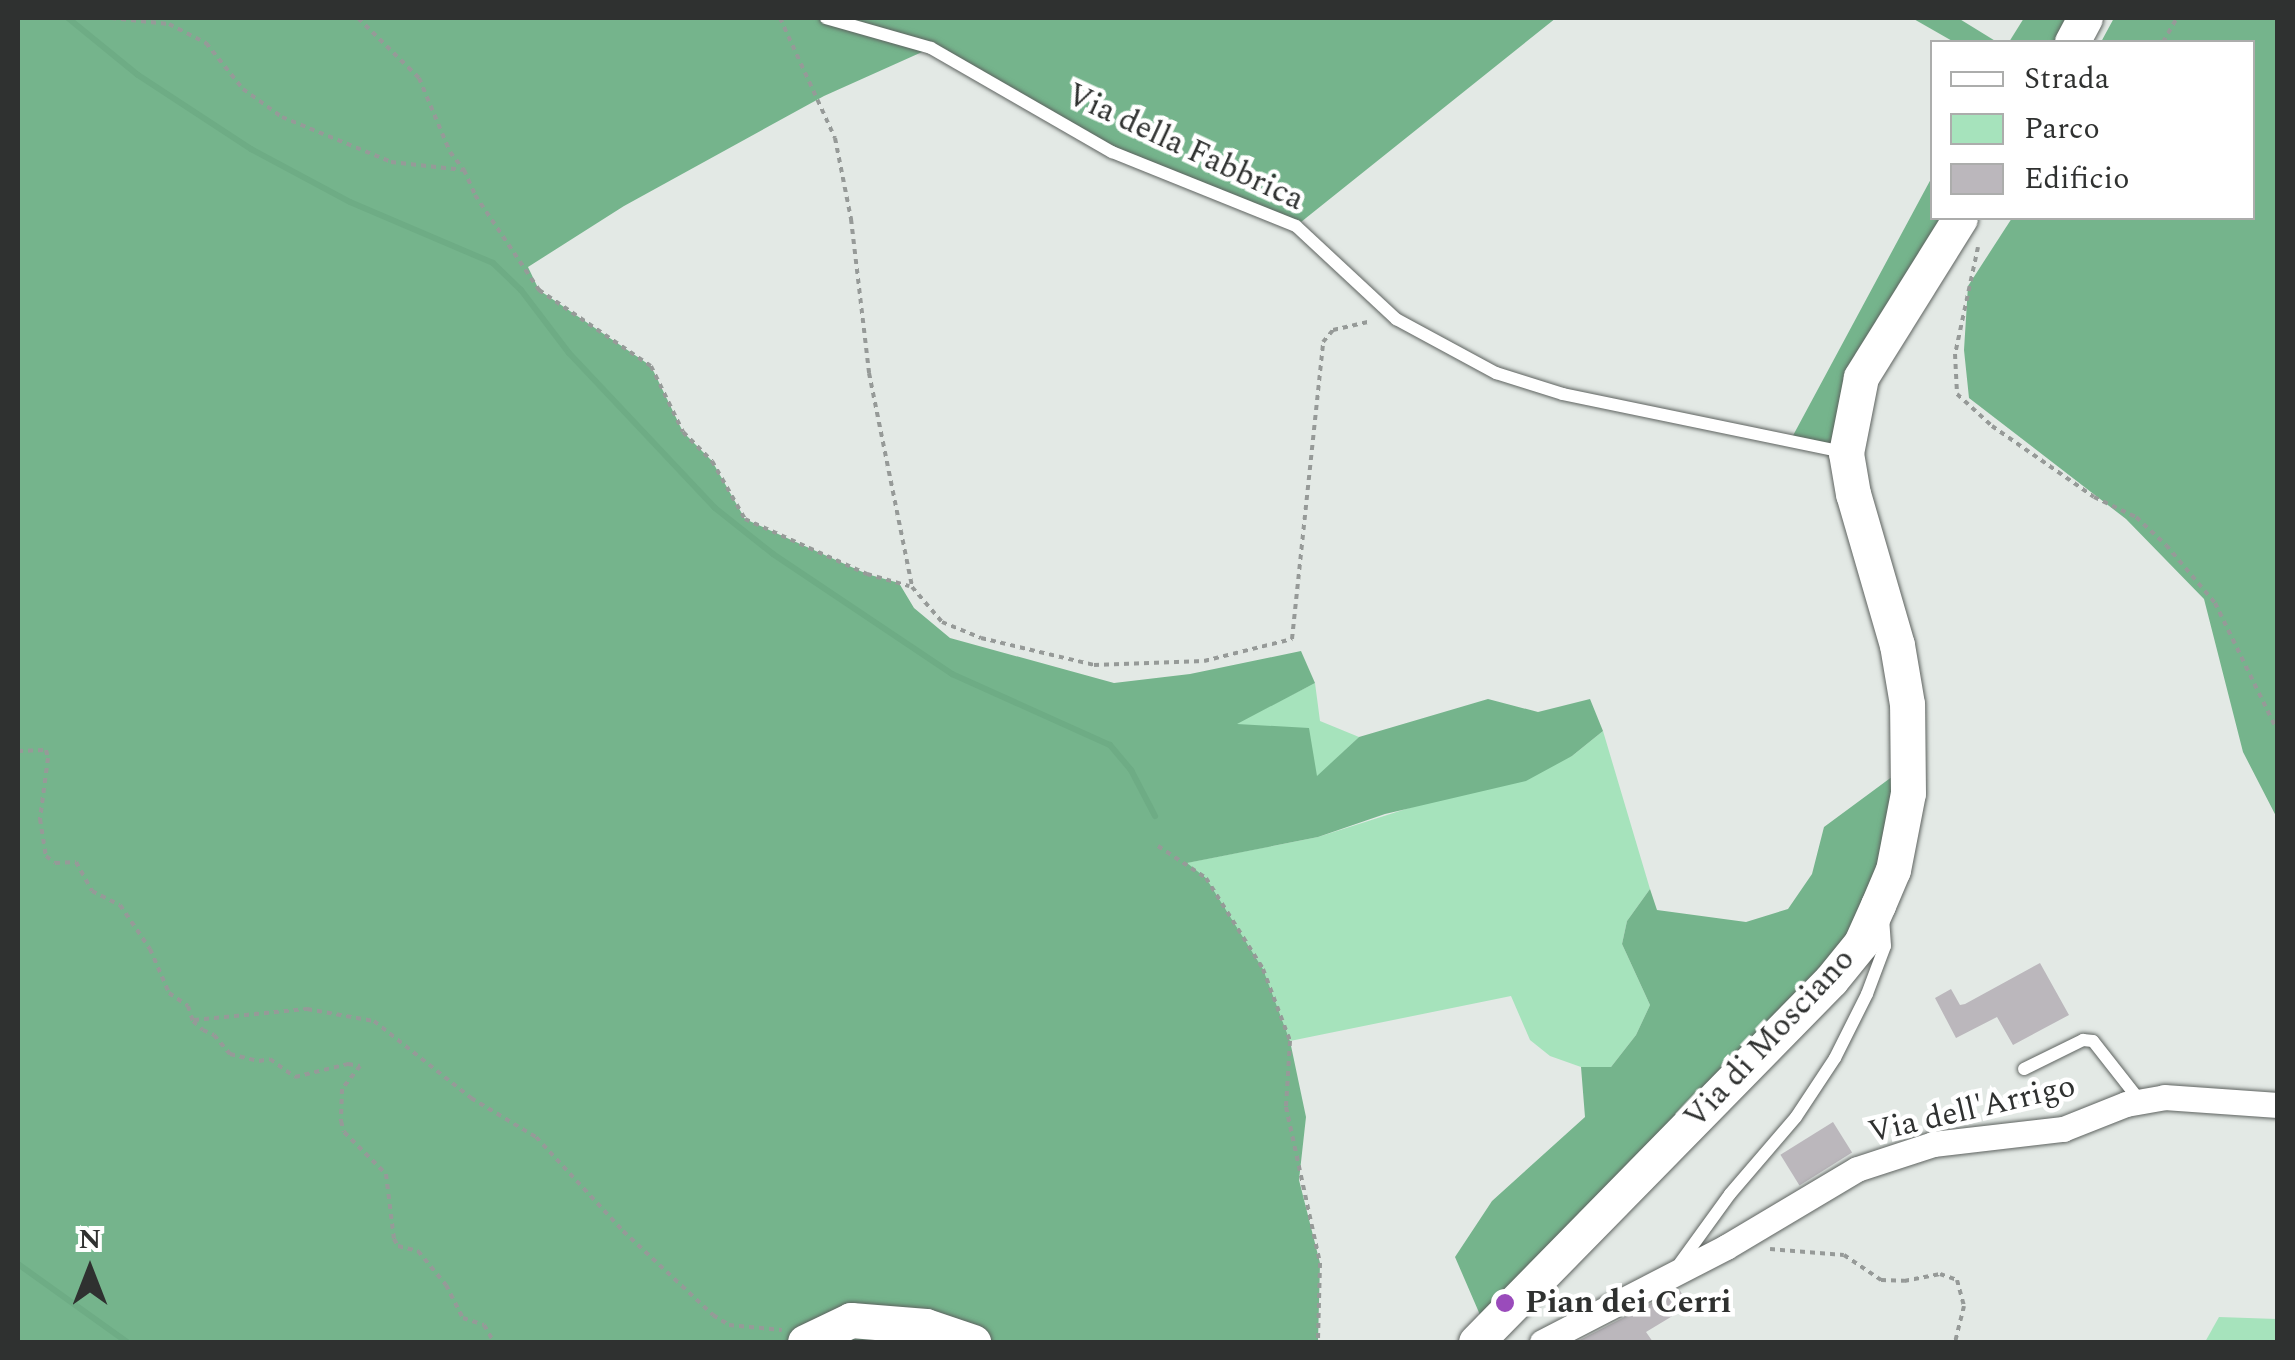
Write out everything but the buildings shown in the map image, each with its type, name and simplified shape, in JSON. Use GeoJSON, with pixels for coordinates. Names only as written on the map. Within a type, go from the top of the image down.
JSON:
{"type":"FeatureCollection","features":[{"type":"Feature","properties":{"kind":"main road"},"geometry":{"type":"LineString","coordinates":[[2073,40],[2085,18]]}},
{"type":"Feature","properties":{"kind":"main road","name":"Via di Mosciano"},"geometry":{"type":"LineString","coordinates":[[1476,1342],[1831,980],[1861,943],[1893,870],[1908,794],[1907,704],[1898,645],[1846,453],[1862,377],[1969,231]]}},
{"type":"Feature","properties":{"kind":"main road"},"geometry":{"type":"LineString","coordinates":[[808,1341],[851,1320],[880,1320],[926,1326],[974,1342]]}},
{"type":"Feature","properties":{"kind":"street","name":"Via dell'Arrigo"},"geometry":{"type":"LineString","coordinates":[[1542,1342],[1726,1247],[1857,1169],[1933,1144],[2063,1129],[2140,1101],[2164,1097],[2278,1106]]}},
{"type":"Feature","properties":{"kind":"lane","name":"Via della Fabbrica"},"geometry":{"type":"LineString","coordinates":[[826,18],[931,48],[1112,152],[1296,226],[1396,320],[1496,374],[1564,394],[1846,453]]}},
{"type":"Feature","properties":{"kind":"lane"},"geometry":{"type":"LineString","coordinates":[[1676,1270],[1730,1194],[1796,1117],[1835,1058],[1867,994],[1884,946],[1886,928],[1878,904]]}},
{"type":"Feature","properties":{"kind":"lane"},"geometry":{"type":"LineString","coordinates":[[2024,1070],[2083,1040],[2093,1041],[2140,1101]]}},
{"type":"Feature","properties":{"kind":"path"},"geometry":{"type":"LineString","coordinates":[[110,18],[169,24],[206,43],[243,89],[282,117],[391,162],[464,170]]}},
{"type":"Feature","properties":{"kind":"path"},"geometry":{"type":"LineString","coordinates":[[358,18],[419,78],[450,152],[539,290],[651,366],[683,432],[712,461],[745,519],[867,574],[912,587]]}},
{"type":"Feature","properties":{"kind":"path"},"geometry":{"type":"LineString","coordinates":[[780,18],[835,138],[852,218],[869,373],[912,587],[942,622],[981,638],[1094,665],[1204,661],[1292,639],[1323,342],[1333,330],[1396,320]]}},
{"type":"Feature","properties":{"kind":"path"},"geometry":{"type":"LineString","coordinates":[[2164,40],[2177,18]]}},
{"type":"Feature","properties":{"kind":"path"},"geometry":{"type":"LineString","coordinates":[[1969,231],[1955,354],[1957,394],[1992,426],[2080,486],[2136,516],[2166,546],[2216,603],[2278,732]]}},
{"type":"Feature","properties":{"kind":"path"},"geometry":{"type":"LineString","coordinates":[[18,751],[46,750],[40,819],[46,856],[56,864],[76,862],[92,891],[120,905],[150,950],[163,984],[178,1002],[188,1006],[193,1020],[230,1054],[258,1061],[270,1059],[294,1077],[348,1064],[360,1066],[342,1089],[341,1120],[344,1132],[386,1174],[394,1239],[398,1246],[418,1251],[446,1285],[463,1318],[484,1325],[494,1342]]}},
{"type":"Feature","properties":{"kind":"path"},"geometry":{"type":"LineString","coordinates":[[1158,846],[1206,878],[1264,969],[1290,1041],[1286,1107],[1320,1262],[1318,1342]]}},
{"type":"Feature","properties":{"kind":"path"},"geometry":{"type":"LineString","coordinates":[[193,1020],[307,1009],[374,1021],[471,1098],[536,1137],[623,1231],[713,1315],[730,1325],[785,1330],[808,1341]]}},
{"type":"Feature","properties":{"kind":"path"},"geometry":{"type":"LineString","coordinates":[[1726,1247],[1844,1255],[1881,1280],[1940,1274],[1956,1280],[1964,1306],[1954,1342]]}},
{"type":"Feature","properties":{"kind":"green space"},"geometry":{"type":"Polygon","coordinates":[[[18,18],[1556,18],[1296,226],[1112,152],[931,48],[824,96],[624,206],[528,267],[539,290],[651,366],[683,432],[712,461],[745,519],[867,574],[899,583],[914,608],[950,638],[1114,683],[1190,674],[1301,651],[1315,683],[1237,724],[1309,728],[1317,776],[1359,737],[1488,699],[1538,712],[1590,699],[1603,731],[1572,756],[1526,781],[1385,814],[1318,837],[1187,863],[1206,878],[1263,969],[1290,1041],[1306,1117],[1299,1180],[1320,1263],[1318,1342],[18,1342],[18,18]]]}},
{"type":"Feature","properties":{"kind":"green space"},"geometry":{"type":"Polygon","coordinates":[[[1912,18],[1958,18],[1994,40],[1950,40],[1912,18]]]}},
{"type":"Feature","properties":{"kind":"green space"},"geometry":{"type":"Polygon","coordinates":[[[2024,18],[2085,18],[2073,40],[2010,40],[2024,18]]]}},
{"type":"Feature","properties":{"kind":"green space"},"geometry":{"type":"Polygon","coordinates":[[[2114,18],[2277,18],[2277,818],[2243,752],[2204,599],[2126,519],[1969,398],[1964,350],[1968,286],[2011,220],[2255,220],[2255,40],[2102,40],[2114,18]]]}},
{"type":"Feature","properties":{"kind":"green space"},"geometry":{"type":"Polygon","coordinates":[[[1930,181],[1930,220],[1959,220],[1905,301],[1846,453],[1789,443],[1930,181]]]}},
{"type":"Feature","properties":{"kind":"green space"},"geometry":{"type":"Polygon","coordinates":[[[1315,683],[1320,721],[1359,737],[1317,777],[1235,724],[1315,683]]]}},
{"type":"Feature","properties":{"kind":"green space"},"geometry":{"type":"Polygon","coordinates":[[[1603,731],[1650,889],[1627,921],[1622,944],[1650,1005],[1636,1035],[1611,1067],[1581,1067],[1550,1056],[1530,1040],[1511,996],[1290,1041],[1263,969],[1206,878],[1186,863],[1318,837],[1572,756],[1603,731]]]}},
{"type":"Feature","properties":{"kind":"green space"},"geometry":{"type":"Polygon","coordinates":[[[1908,765],[1861,943],[1487,1331],[1455,1257],[1492,1201],[1585,1117],[1581,1067],[1611,1067],[1636,1035],[1650,1005],[1622,944],[1627,921],[1650,889],[1657,910],[1746,922],[1788,909],[1812,874],[1824,827],[1908,765]]]}},
{"type":"Feature","properties":{"kind":"green space"},"geometry":{"type":"Polygon","coordinates":[[[2219,1317],[2277,1319],[2277,1342],[2205,1342],[2219,1317]]]}},
{"type":"Feature","properties":{"kind":"waterway"},"geometry":{"type":"LineString","coordinates":[[68,18],[138,75],[251,149],[350,202],[493,263],[521,290],[569,353],[715,508],[773,554],[952,674],[1110,745],[1131,770],[1155,816]]}},
{"type":"Feature","properties":{"kind":"waterway"},"geometry":{"type":"LineString","coordinates":[[18,1264],[127,1342]]}},
{"type":"Feature","properties":{"kind":"place","name":"Pian dei Cerri"},"geometry":{"type":"Point","coordinates":[1505,1303]}}]}
